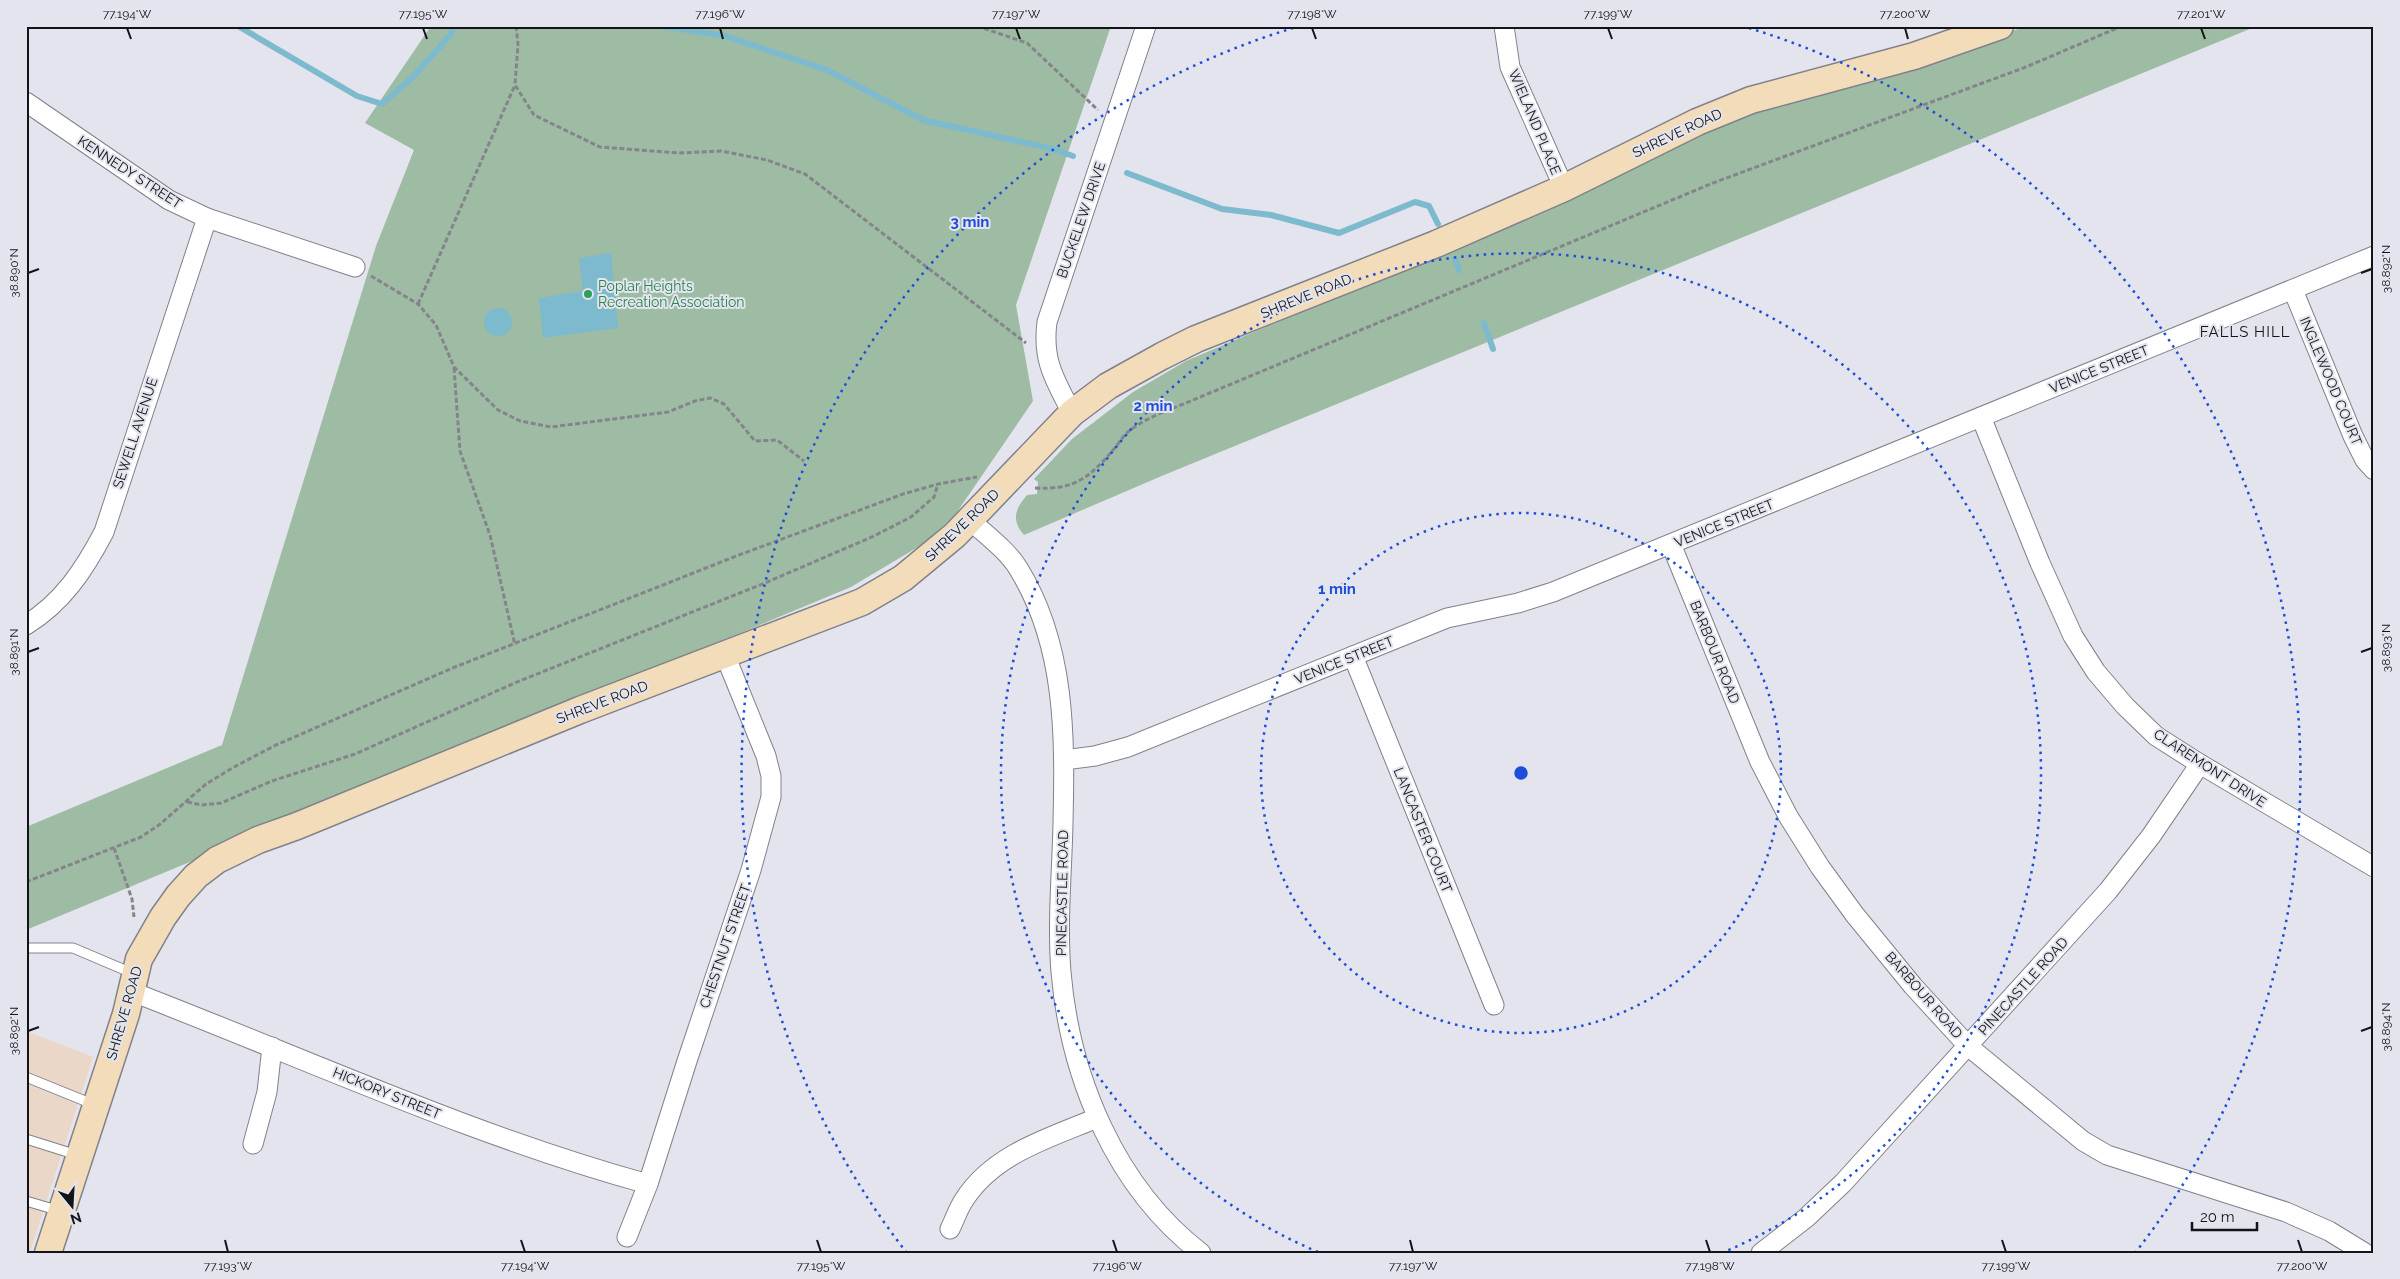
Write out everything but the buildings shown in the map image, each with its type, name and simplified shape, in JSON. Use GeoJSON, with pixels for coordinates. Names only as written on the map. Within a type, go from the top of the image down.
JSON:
{"type":"FeatureCollection","features":[{"type":"Feature","properties":{"kind":"main road","name":"SHREVE ROAD"},"geometry":{"type":"LineString","coordinates":[[48,1253],[126,1014],[139,959],[178,896],[196,876],[217,860],[258,840],[298,826],[580,710],[839,612],[875,595],[924,562],[970,520],[1072,413],[1128,374],[1196,339],[1436,244],[1564,188],[1697,122],[1751,100],[1914,56],[2000,26]]}},
{"type":"Feature","properties":{"kind":"street","name":"BUCKELEW DRIVE"},"geometry":{"type":"LineString","coordinates":[[1072,413],[1047,360],[1044,342],[1047,322],[1146,26]]}},
{"type":"Feature","properties":{"kind":"street","name":"WIELAND PLACE"},"geometry":{"type":"LineString","coordinates":[[1504,26],[1510,67],[1564,188]]}},
{"type":"Feature","properties":{"kind":"street","name":"KENNEDY STREET"},"geometry":{"type":"LineString","coordinates":[[26,102],[169,200],[207,218],[355,267]]}},
{"type":"Feature","properties":{"kind":"street","name":"SEWELL AVENUE"},"geometry":{"type":"LineString","coordinates":[[26,625],[43,614],[65,594],[87,564],[104,532],[207,218]]}},
{"type":"Feature","properties":{"kind":"street","name":"VENICE STREET"},"geometry":{"type":"LineString","coordinates":[[1064,760],[1095,756],[1128,747],[1447,618],[1518,603],[1553,592],[2374,256]]}},
{"type":"Feature","properties":{"kind":"street","name":"INGLEWOOD COURT"},"geometry":{"type":"LineString","coordinates":[[2293,290],[2353,436],[2365,460],[2374,470]]}},
{"type":"Feature","properties":{"kind":"street","name":"CLAREMONT DRIVE"},"geometry":{"type":"LineString","coordinates":[[1981,417],[2073,636],[2096,672],[2125,706],[2156,736],[2374,867]]}},
{"type":"Feature","properties":{"kind":"street","name":"PINECASTLE ROAD"},"geometry":{"type":"LineString","coordinates":[[970,520],[1017,566],[1042,614],[1050,644],[1062,707],[1064,760],[1061,971],[1070,1027],[1083,1081],[1097,1118],[1110,1144],[1133,1181],[1160,1216],[1201,1253]]}},
{"type":"Feature","properties":{"kind":"street","name":"BARBOUR ROAD"},"geometry":{"type":"LineString","coordinates":[[1671,544],[1760,762],[1788,816],[1820,867],[1855,915],[1913,986],[1968,1046],[2083,1141],[2107,1155],[2286,1212],[2328,1231],[2365,1253]]}},
{"type":"Feature","properties":{"kind":"street","name":"CHESTNUT STREET"},"geometry":{"type":"LineString","coordinates":[[627,1237],[648,1184],[751,870],[772,797],[771,776],[766,756],[725,655]]}},
{"type":"Feature","properties":{"kind":"street","name":"LANCASTER COURT"},"geometry":{"type":"LineString","coordinates":[[1353,656],[1494,1005]]}},
{"type":"Feature","properties":{"kind":"street","name":"PINECASTLE ROAD"},"geometry":{"type":"LineString","coordinates":[[1760,1253],[1806,1218],[1843,1183],[2108,891],[2151,836],[2200,764]]}},
{"type":"Feature","properties":{"kind":"street","name":"HICKORY STREET"},"geometry":{"type":"LineString","coordinates":[[132,983],[272,1047],[440,1114],[589,1168],[648,1184]]}},
{"type":"Feature","properties":{"kind":"street"},"geometry":{"type":"LineString","coordinates":[[253,1144],[267,1092],[272,1047]]}},
{"type":"Feature","properties":{"kind":"street"},"geometry":{"type":"LineString","coordinates":[[950,1229],[963,1201],[979,1180],[999,1163],[1020,1150],[1097,1118]]}},
{"type":"Feature","properties":{"kind":"lane"},"geometry":{"type":"LineString","coordinates":[[26,948],[73,948],[132,983]]}},
{"type":"Feature","properties":{"kind":"lane"},"geometry":{"type":"LineString","coordinates":[[26,1077],[96,1105]]}},
{"type":"Feature","properties":{"kind":"lane"},"geometry":{"type":"LineString","coordinates":[[26,1139],[79,1155]]}},
{"type":"Feature","properties":{"kind":"lane"},"geometry":{"type":"LineString","coordinates":[[26,1201],[61,1211]]}},
{"type":"Feature","properties":{"kind":"path"},"geometry":{"type":"LineString","coordinates":[[418,304],[515,85],[518,44],[516,26]]}},
{"type":"Feature","properties":{"kind":"path"},"geometry":{"type":"LineString","coordinates":[[977,26],[1027,43],[1114,124]]}},
{"type":"Feature","properties":{"kind":"path"},"geometry":{"type":"LineString","coordinates":[[515,85],[534,115],[600,147],[679,154],[721,151],[767,160],[805,174],[1047,360]]}},
{"type":"Feature","properties":{"kind":"path"},"geometry":{"type":"LineString","coordinates":[[355,267],[418,304],[436,325],[454,367],[460,451],[490,535],[515,645]]}},
{"type":"Feature","properties":{"kind":"path"},"geometry":{"type":"LineString","coordinates":[[454,367],[498,410],[520,421],[551,427],[668,412],[695,401],[710,398],[724,404],[755,441],[778,440],[804,460]]}},
{"type":"Feature","properties":{"kind":"path"},"geometry":{"type":"LineString","coordinates":[[187,802],[202,806],[221,803],[272,781],[355,754],[517,682],[765,583],[874,536],[911,517],[934,497],[938,484]]}},
{"type":"Feature","properties":{"kind":"shaded area"},"geometry":{"type":"Polygon","coordinates":[[[26,1031],[93,1057],[30,1252],[26,1251],[26,1031]]]}},
{"type":"Feature","properties":{"kind":"green space","name":"Poplar Heights Recreation Association"},"geometry":{"type":"Polygon","coordinates":[[[431,26],[1111,26],[1016,305],[1033,401],[955,515],[923,544],[851,587],[26,930],[26,827],[222,745],[376,246],[414,150],[365,123],[431,26]]]}},
{"type":"Feature","properties":{"kind":"green space"},"geometry":{"type":"Polygon","coordinates":[[[2026,26],[2257,26],[1164,475],[1024,535],[1017,524],[1016,515],[1020,505],[1027,495],[1037,494],[1038,482],[1034,479],[1072,439],[1133,392],[1186,361],[1566,199],[1670,146],[1756,110],[1972,46],[2026,26]]]}},
{"type":"Feature","properties":{"kind":"water","name":"Poplar Heights Recreation Association"},"geometry":{"type":"Polygon","coordinates":[[[611,253],[618,328],[543,338],[539,298],[583,291],[579,258],[611,253]]]}},
{"type":"Feature","properties":{"kind":"water"},"geometry":{"type":"Polygon","coordinates":[[[498,308],[508,312],[512,322],[508,332],[498,336],[488,332],[484,322],[488,312],[498,308]]]}},
{"type":"Feature","properties":{"kind":"waterway"},"geometry":{"type":"LineString","coordinates":[[238,26],[357,96],[382,104],[414,76],[451,34],[454,26]]}},
{"type":"Feature","properties":{"kind":"waterway"},"geometry":{"type":"LineString","coordinates":[[661,26],[725,36],[827,70],[923,120],[1053,149],[1073,156]]}},
{"type":"Feature","properties":{"kind":"waterway"},"geometry":{"type":"LineString","coordinates":[[1127,173],[1222,209],[1271,215],[1339,233],[1415,202],[1429,206],[1438,224]]}},
{"type":"Feature","properties":{"kind":"waterway"},"geometry":{"type":"LineString","coordinates":[[1455,259],[1459,270]]}},
{"type":"Feature","properties":{"kind":"waterway"},"geometry":{"type":"LineString","coordinates":[[1484,323],[1493,349]]}},
{"type":"Feature","properties":{"kind":"place","name":"Poplar Heights Recreation Association"},"geometry":{"type":"Point","coordinates":[588,294]}},
{"type":"Feature","properties":{"kind":"district","name":"FALLS HILL"},"geometry":{"type":"Point","coordinates":[2245,332]}}]}
